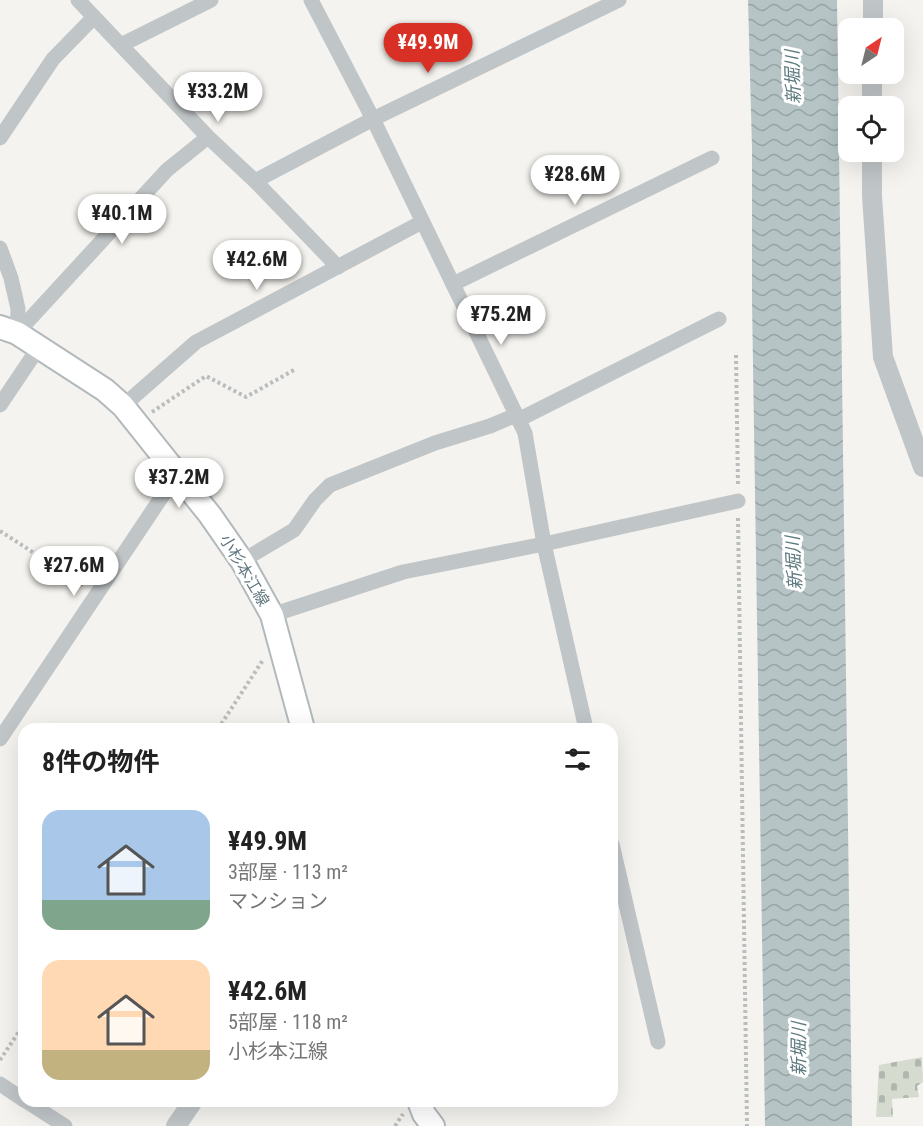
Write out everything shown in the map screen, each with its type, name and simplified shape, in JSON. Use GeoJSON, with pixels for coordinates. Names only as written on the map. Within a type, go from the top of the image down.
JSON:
{"type":"FeatureCollection","features":[{"type":"Feature","properties":{"kind":"main road","name":"小杉本江線"},"geometry":{"type":"LineString","coordinates":[[9,330],[105,390],[123,406],[210,515],[242,561],[275,626],[301,723]]}},
{"type":"Feature","properties":{"kind":"main road"},"geometry":{"type":"LineString","coordinates":[[421,1107],[433,1126]]}},
{"type":"Feature","properties":{"kind":"street"},"geometry":{"type":"LineString","coordinates":[[78,0],[338,267]]}},
{"type":"Feature","properties":{"kind":"street"},"geometry":{"type":"LineString","coordinates":[[121,45],[211,0]]}},
{"type":"Feature","properties":{"kind":"street"},"geometry":{"type":"LineString","coordinates":[[311,0],[373,119],[525,433],[544,544],[585,723]]}},
{"type":"Feature","properties":{"kind":"street"},"geometry":{"type":"LineString","coordinates":[[255,181],[373,119],[619,0]]}},
{"type":"Feature","properties":{"kind":"street"},"geometry":{"type":"LineString","coordinates":[[873,0],[873,18]]}},
{"type":"Feature","properties":{"kind":"street"},"geometry":{"type":"LineString","coordinates":[[0,138],[53,59],[94,16]]}},
{"type":"Feature","properties":{"kind":"street"},"geometry":{"type":"LineString","coordinates":[[9,330],[167,170],[208,136]]}},
{"type":"Feature","properties":{"kind":"street"},"geometry":{"type":"LineString","coordinates":[[453,284],[712,158]]}},
{"type":"Feature","properties":{"kind":"street"},"geometry":{"type":"LineString","coordinates":[[872,162],[872,196],[883,357],[923,467]]}},
{"type":"Feature","properties":{"kind":"street"},"geometry":{"type":"LineString","coordinates":[[123,406],[196,342],[422,222]]}},
{"type":"Feature","properties":{"kind":"street"},"geometry":{"type":"LineString","coordinates":[[0,248],[11,278],[18,309],[9,330]]}},
{"type":"Feature","properties":{"kind":"street"},"geometry":{"type":"LineString","coordinates":[[242,561],[294,530],[315,500],[330,485],[435,443],[517,417],[719,318]]}},
{"type":"Feature","properties":{"kind":"street"},"geometry":{"type":"LineString","coordinates":[[0,405],[39,347]]}},
{"type":"Feature","properties":{"kind":"street"},"geometry":{"type":"LineString","coordinates":[[0,739],[177,474]]}},
{"type":"Feature","properties":{"kind":"street"},"geometry":{"type":"LineString","coordinates":[[275,626],[403,572],[544,544],[738,501]]}},
{"type":"Feature","properties":{"kind":"street"},"geometry":{"type":"LineString","coordinates":[[618,870],[658,1042]]}},
{"type":"Feature","properties":{"kind":"street"},"geometry":{"type":"LineString","coordinates":[[0,1084],[18,1096]]}},
{"type":"Feature","properties":{"kind":"street"},"geometry":{"type":"LineString","coordinates":[[36,1107],[65,1126]]}},
{"type":"Feature","properties":{"kind":"street"},"geometry":{"type":"LineString","coordinates":[[176,1126],[189,1107]]}},
{"type":"Feature","properties":{"kind":"path"},"geometry":{"type":"LineString","coordinates":[[736,355],[747,1126]]}},
{"type":"Feature","properties":{"kind":"path"},"geometry":{"type":"LineString","coordinates":[[146,415],[206,376],[246,397],[294,370]]}},
{"type":"Feature","properties":{"kind":"path"},"geometry":{"type":"LineString","coordinates":[[0,531],[96,594]]}},
{"type":"Feature","properties":{"kind":"path"},"geometry":{"type":"LineString","coordinates":[[221,723],[275,626]]}},
{"type":"Feature","properties":{"kind":"path"},"geometry":{"type":"LineString","coordinates":[[0,1060],[18,1033]]}},
{"type":"Feature","properties":{"kind":"green space"},"geometry":{"type":"Polygon","coordinates":[[[922,1057],[923,1082],[917,1086],[919,1097],[892,1099],[893,1117],[876,1117],[879,1065],[922,1057]]]}},
{"type":"Feature","properties":{"kind":"water","name":"新堀川"},"geometry":{"type":"Polygon","coordinates":[[[748,0],[837,0],[852,1126],[765,1126],[752,301],[752,148],[748,0]]]}}]}
